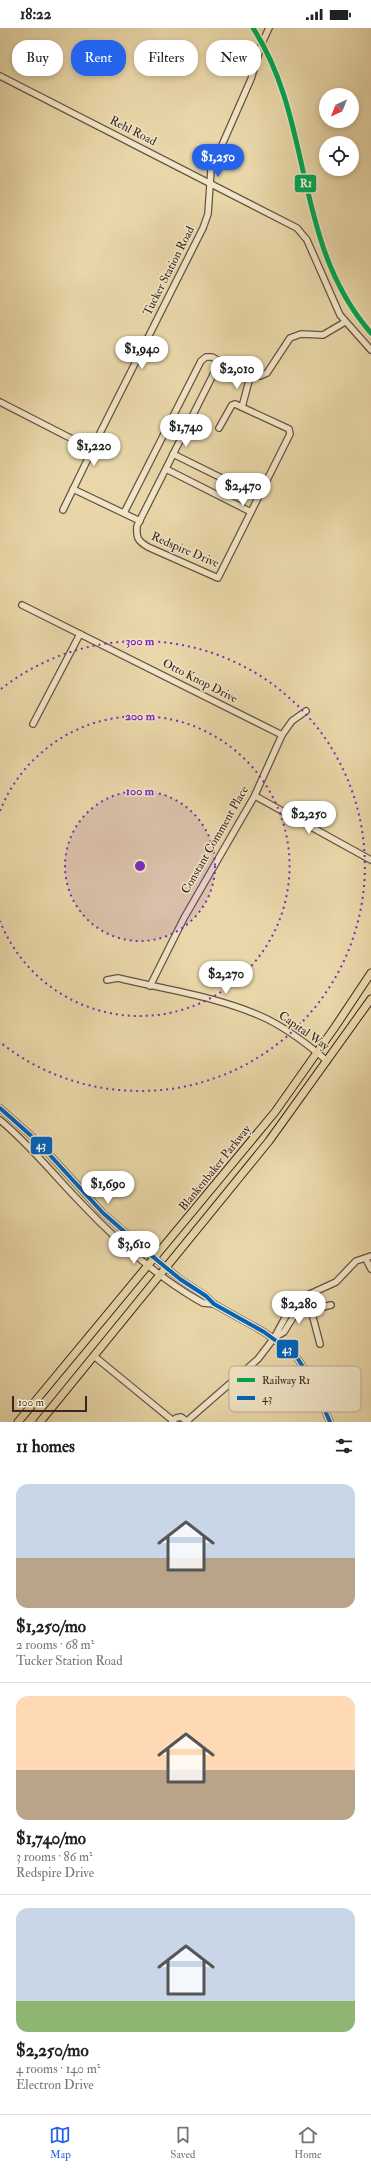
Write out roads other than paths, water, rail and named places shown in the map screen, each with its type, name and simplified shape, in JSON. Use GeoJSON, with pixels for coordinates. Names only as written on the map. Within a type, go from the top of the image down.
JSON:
{"type":"FeatureCollection","features":[{"type":"Feature","properties":{"kind":"main road","name":"Blankenbaker Parkway"},"geometry":{"type":"LineString","coordinates":[[18,1422],[275,1112],[318,1053],[371,973]]}},
{"type":"Feature","properties":{"kind":"main road","name":"Blankenbaker Parkway"},"geometry":{"type":"LineString","coordinates":[[40,1422],[269,1141],[371,999]]}},
{"type":"Feature","properties":{"kind":"street","name":"Tucker Station Road"},"geometry":{"type":"LineString","coordinates":[[63,510],[203,228],[208,214],[213,165],[251,80],[262,43],[269,28]]}},
{"type":"Feature","properties":{"kind":"street","name":"Rehl Road"},"geometry":{"type":"LineString","coordinates":[[0,76],[286,222],[302,233],[345,322],[371,350]]}},
{"type":"Feature","properties":{"kind":"street"},"geometry":{"type":"LineString","coordinates":[[124,513],[201,361],[206,357],[212,357],[245,376],[260,376],[267,373],[290,338],[301,334],[323,334],[345,322]]}},
{"type":"Feature","properties":{"kind":"street","name":"Redspire Drive"},"geometry":{"type":"LineString","coordinates":[[220,361],[140,521],[136,537],[140,542],[218,578],[290,434],[289,429],[242,407]]}},
{"type":"Feature","properties":{"kind":"street"},"geometry":{"type":"LineString","coordinates":[[219,428],[232,405],[236,404],[242,407],[250,377]]}},
{"type":"Feature","properties":{"kind":"street"},"geometry":{"type":"LineString","coordinates":[[0,402],[80,443],[90,444],[98,437]]}},
{"type":"Feature","properties":{"kind":"street"},"geometry":{"type":"LineString","coordinates":[[171,418],[188,425]]}},
{"type":"Feature","properties":{"kind":"street"},"geometry":{"type":"LineString","coordinates":[[173,454],[258,496]]}},
{"type":"Feature","properties":{"kind":"street"},"geometry":{"type":"LineString","coordinates":[[166,469],[251,512]]}},
{"type":"Feature","properties":{"kind":"street"},"geometry":{"type":"LineString","coordinates":[[73,489],[140,521]]}},
{"type":"Feature","properties":{"kind":"street","name":"Otto Knop Drive"},"geometry":{"type":"LineString","coordinates":[[22,605],[282,735]]}},
{"type":"Feature","properties":{"kind":"street"},"geometry":{"type":"LineString","coordinates":[[33,724],[80,634]]}},
{"type":"Feature","properties":{"kind":"street","name":"Constant Comment Place"},"geometry":{"type":"LineString","coordinates":[[150,986],[184,918],[255,796],[282,735],[288,725],[306,711]]}},
{"type":"Feature","properties":{"kind":"street"},"geometry":{"type":"LineString","coordinates":[[255,796],[371,860]]}},
{"type":"Feature","properties":{"kind":"street","name":"Capital Way"},"geometry":{"type":"LineString","coordinates":[[107,980],[118,978],[217,1001],[262,1017],[318,1053],[327,1061]]}},
{"type":"Feature","properties":{"kind":"street"},"geometry":{"type":"LineString","coordinates":[[0,1108],[37,1141],[103,1213],[154,1258],[180,1279],[206,1296],[214,1304],[274,1338],[294,1355],[302,1366]]}},
{"type":"Feature","properties":{"kind":"street"},"geometry":{"type":"LineString","coordinates":[[0,1120],[28,1144],[91,1214],[148,1265],[160,1275],[196,1299],[203,1303],[214,1304]]}},
{"type":"Feature","properties":{"kind":"street"},"geometry":{"type":"LineString","coordinates":[[59,1178],[66,1172]]}},
{"type":"Feature","properties":{"kind":"street"},"geometry":{"type":"LineString","coordinates":[[250,1366],[258,1359],[274,1338],[292,1305],[336,1282],[356,1261],[368,1257],[371,1269]]}},
{"type":"Feature","properties":{"kind":"street"},"geometry":{"type":"LineString","coordinates":[[305,1298],[311,1310],[320,1344]]}},
{"type":"Feature","properties":{"kind":"street"},"geometry":{"type":"LineString","coordinates":[[311,1310],[331,1305]]}},
{"type":"Feature","properties":{"kind":"street"},"geometry":{"type":"LineString","coordinates":[[94,1356],[172,1421],[181,1417],[188,1421],[229,1385]]}},
{"type":"Feature","properties":{"kind":"street"},"geometry":{"type":"LineString","coordinates":[[325,1412],[330,1422]]}},
{"type":"Feature","properties":{"kind":"rail line","name":"R1"},"geometry":{"type":"LineString","coordinates":[[253,28],[272,64],[286,103],[297,142],[315,222],[328,261],[346,298],[371,333]]}}]}
